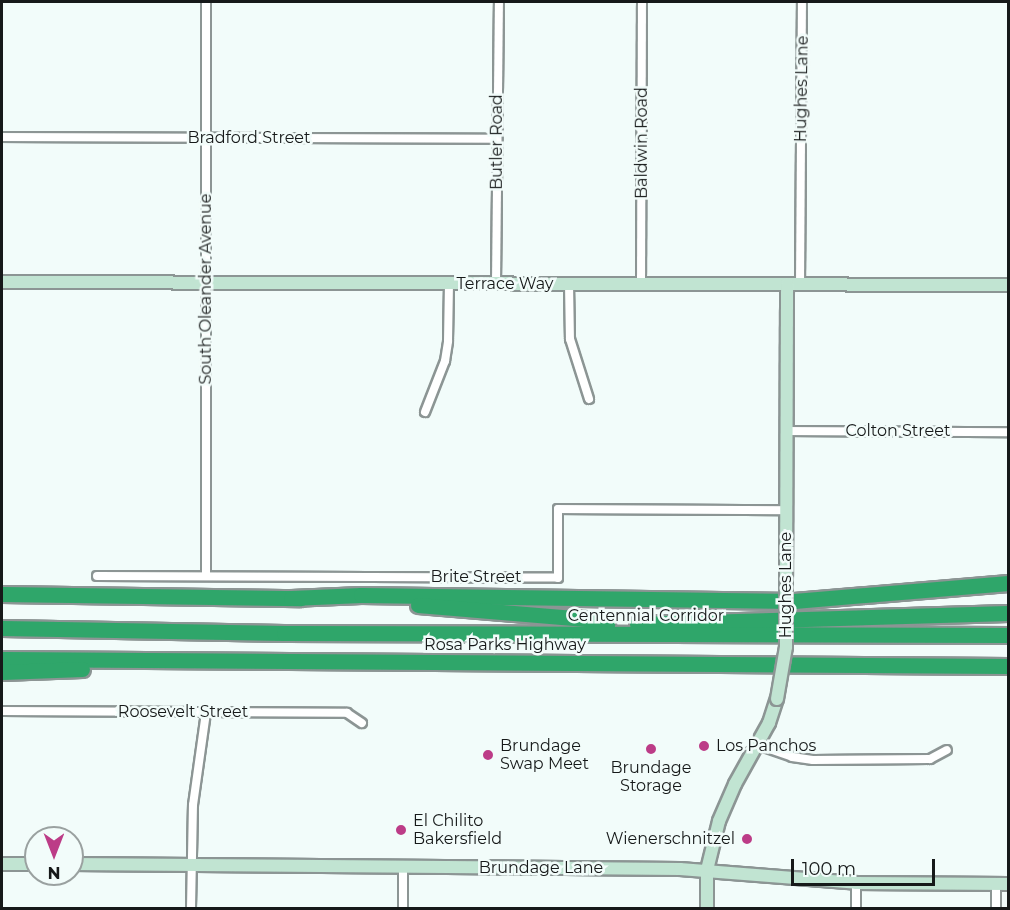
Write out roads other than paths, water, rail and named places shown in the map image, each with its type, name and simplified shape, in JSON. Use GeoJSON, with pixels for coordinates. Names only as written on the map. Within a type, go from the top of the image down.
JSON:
{"type":"FeatureCollection","features":[{"type":"Feature","properties":{"kind":"highway"},"geometry":{"type":"LineString","coordinates":[[291,598],[361,595],[794,601],[1008,583]]}},
{"type":"Feature","properties":{"kind":"highway"},"geometry":{"type":"LineString","coordinates":[[2,594],[291,598],[498,611],[597,620],[607,624]]}},
{"type":"Feature","properties":{"kind":"highway"},"geometry":{"type":"LineString","coordinates":[[2,628],[284,633],[1008,613]]}},
{"type":"Feature","properties":{"kind":"highway","name":"Centennial Corridor"},"geometry":{"type":"LineString","coordinates":[[284,633],[1008,635]]}},
{"type":"Feature","properties":{"kind":"highway","name":"Rosa Parks Highway"},"geometry":{"type":"LineString","coordinates":[[2,659],[1008,666]]}},
{"type":"Feature","properties":{"kind":"highway"},"geometry":{"type":"LineString","coordinates":[[2,672],[266,660]]}},
{"type":"Feature","properties":{"kind":"street","name":"South Oleander Avenue"},"geometry":{"type":"LineString","coordinates":[[206,2],[206,576]]}},
{"type":"Feature","properties":{"kind":"street","name":"Butler Road"},"geometry":{"type":"LineString","coordinates":[[496,284],[499,2]]}},
{"type":"Feature","properties":{"kind":"street","name":"Baldwin Road"},"geometry":{"type":"LineString","coordinates":[[641,284],[642,2]]}},
{"type":"Feature","properties":{"kind":"street","name":"Hughes Lane"},"geometry":{"type":"LineString","coordinates":[[707,909],[707,870],[726,802],[758,745],[777,699],[786,647],[787,431],[802,2]]}},
{"type":"Feature","properties":{"kind":"street","name":"Bradford Street"},"geometry":{"type":"LineString","coordinates":[[2,137],[496,138]]}},
{"type":"Feature","properties":{"kind":"street","name":"Terrace Way"},"geometry":{"type":"LineString","coordinates":[[2,282],[1008,285]]}},
{"type":"Feature","properties":{"kind":"street"},"geometry":{"type":"LineString","coordinates":[[425,412],[445,361],[448,341],[449,283]]}},
{"type":"Feature","properties":{"kind":"street"},"geometry":{"type":"LineString","coordinates":[[569,284],[570,339],[589,399]]}},
{"type":"Feature","properties":{"kind":"street","name":"Colton Street"},"geometry":{"type":"LineString","coordinates":[[787,431],[1008,432]]}},
{"type":"Feature","properties":{"kind":"street","name":"Brite Street"},"geometry":{"type":"LineString","coordinates":[[97,576],[558,578],[558,509],[787,510]]}},
{"type":"Feature","properties":{"kind":"street","name":"Roosevelt Street"},"geometry":{"type":"LineString","coordinates":[[2,711],[347,713],[362,723]]}},
{"type":"Feature","properties":{"kind":"street"},"geometry":{"type":"LineString","coordinates":[[191,909],[193,805],[206,712]]}},
{"type":"Feature","properties":{"kind":"street"},"geometry":{"type":"LineString","coordinates":[[758,745],[792,758],[813,760],[930,759],[947,750]]}},
{"type":"Feature","properties":{"kind":"street"},"geometry":{"type":"LineString","coordinates":[[2,864],[24,864]]}},
{"type":"Feature","properties":{"kind":"street","name":"Brundage Lane"},"geometry":{"type":"LineString","coordinates":[[84,864],[707,870],[856,883],[1002,884]]}},
{"type":"Feature","properties":{"kind":"street"},"geometry":{"type":"LineString","coordinates":[[403,867],[403,909]]}},
{"type":"Feature","properties":{"kind":"street"},"geometry":{"type":"LineString","coordinates":[[856,883],[856,909]]}},
{"type":"Feature","properties":{"kind":"street"},"geometry":{"type":"LineString","coordinates":[[996,909],[1002,884]]}},
{"type":"Feature","properties":{"kind":"place","name":"Los Panchos"},"geometry":{"type":"Point","coordinates":[704,746]}},
{"type":"Feature","properties":{"kind":"place","name":"Brundage Storage"},"geometry":{"type":"Point","coordinates":[651,749]}},
{"type":"Feature","properties":{"kind":"place","name":"Brundage Swap Meet"},"geometry":{"type":"Point","coordinates":[488,755]}},
{"type":"Feature","properties":{"kind":"place","name":"El Chilito Bakersfield"},"geometry":{"type":"Point","coordinates":[401,830]}},
{"type":"Feature","properties":{"kind":"place","name":"Wienerschnitzel"},"geometry":{"type":"Point","coordinates":[747,839]}}]}
